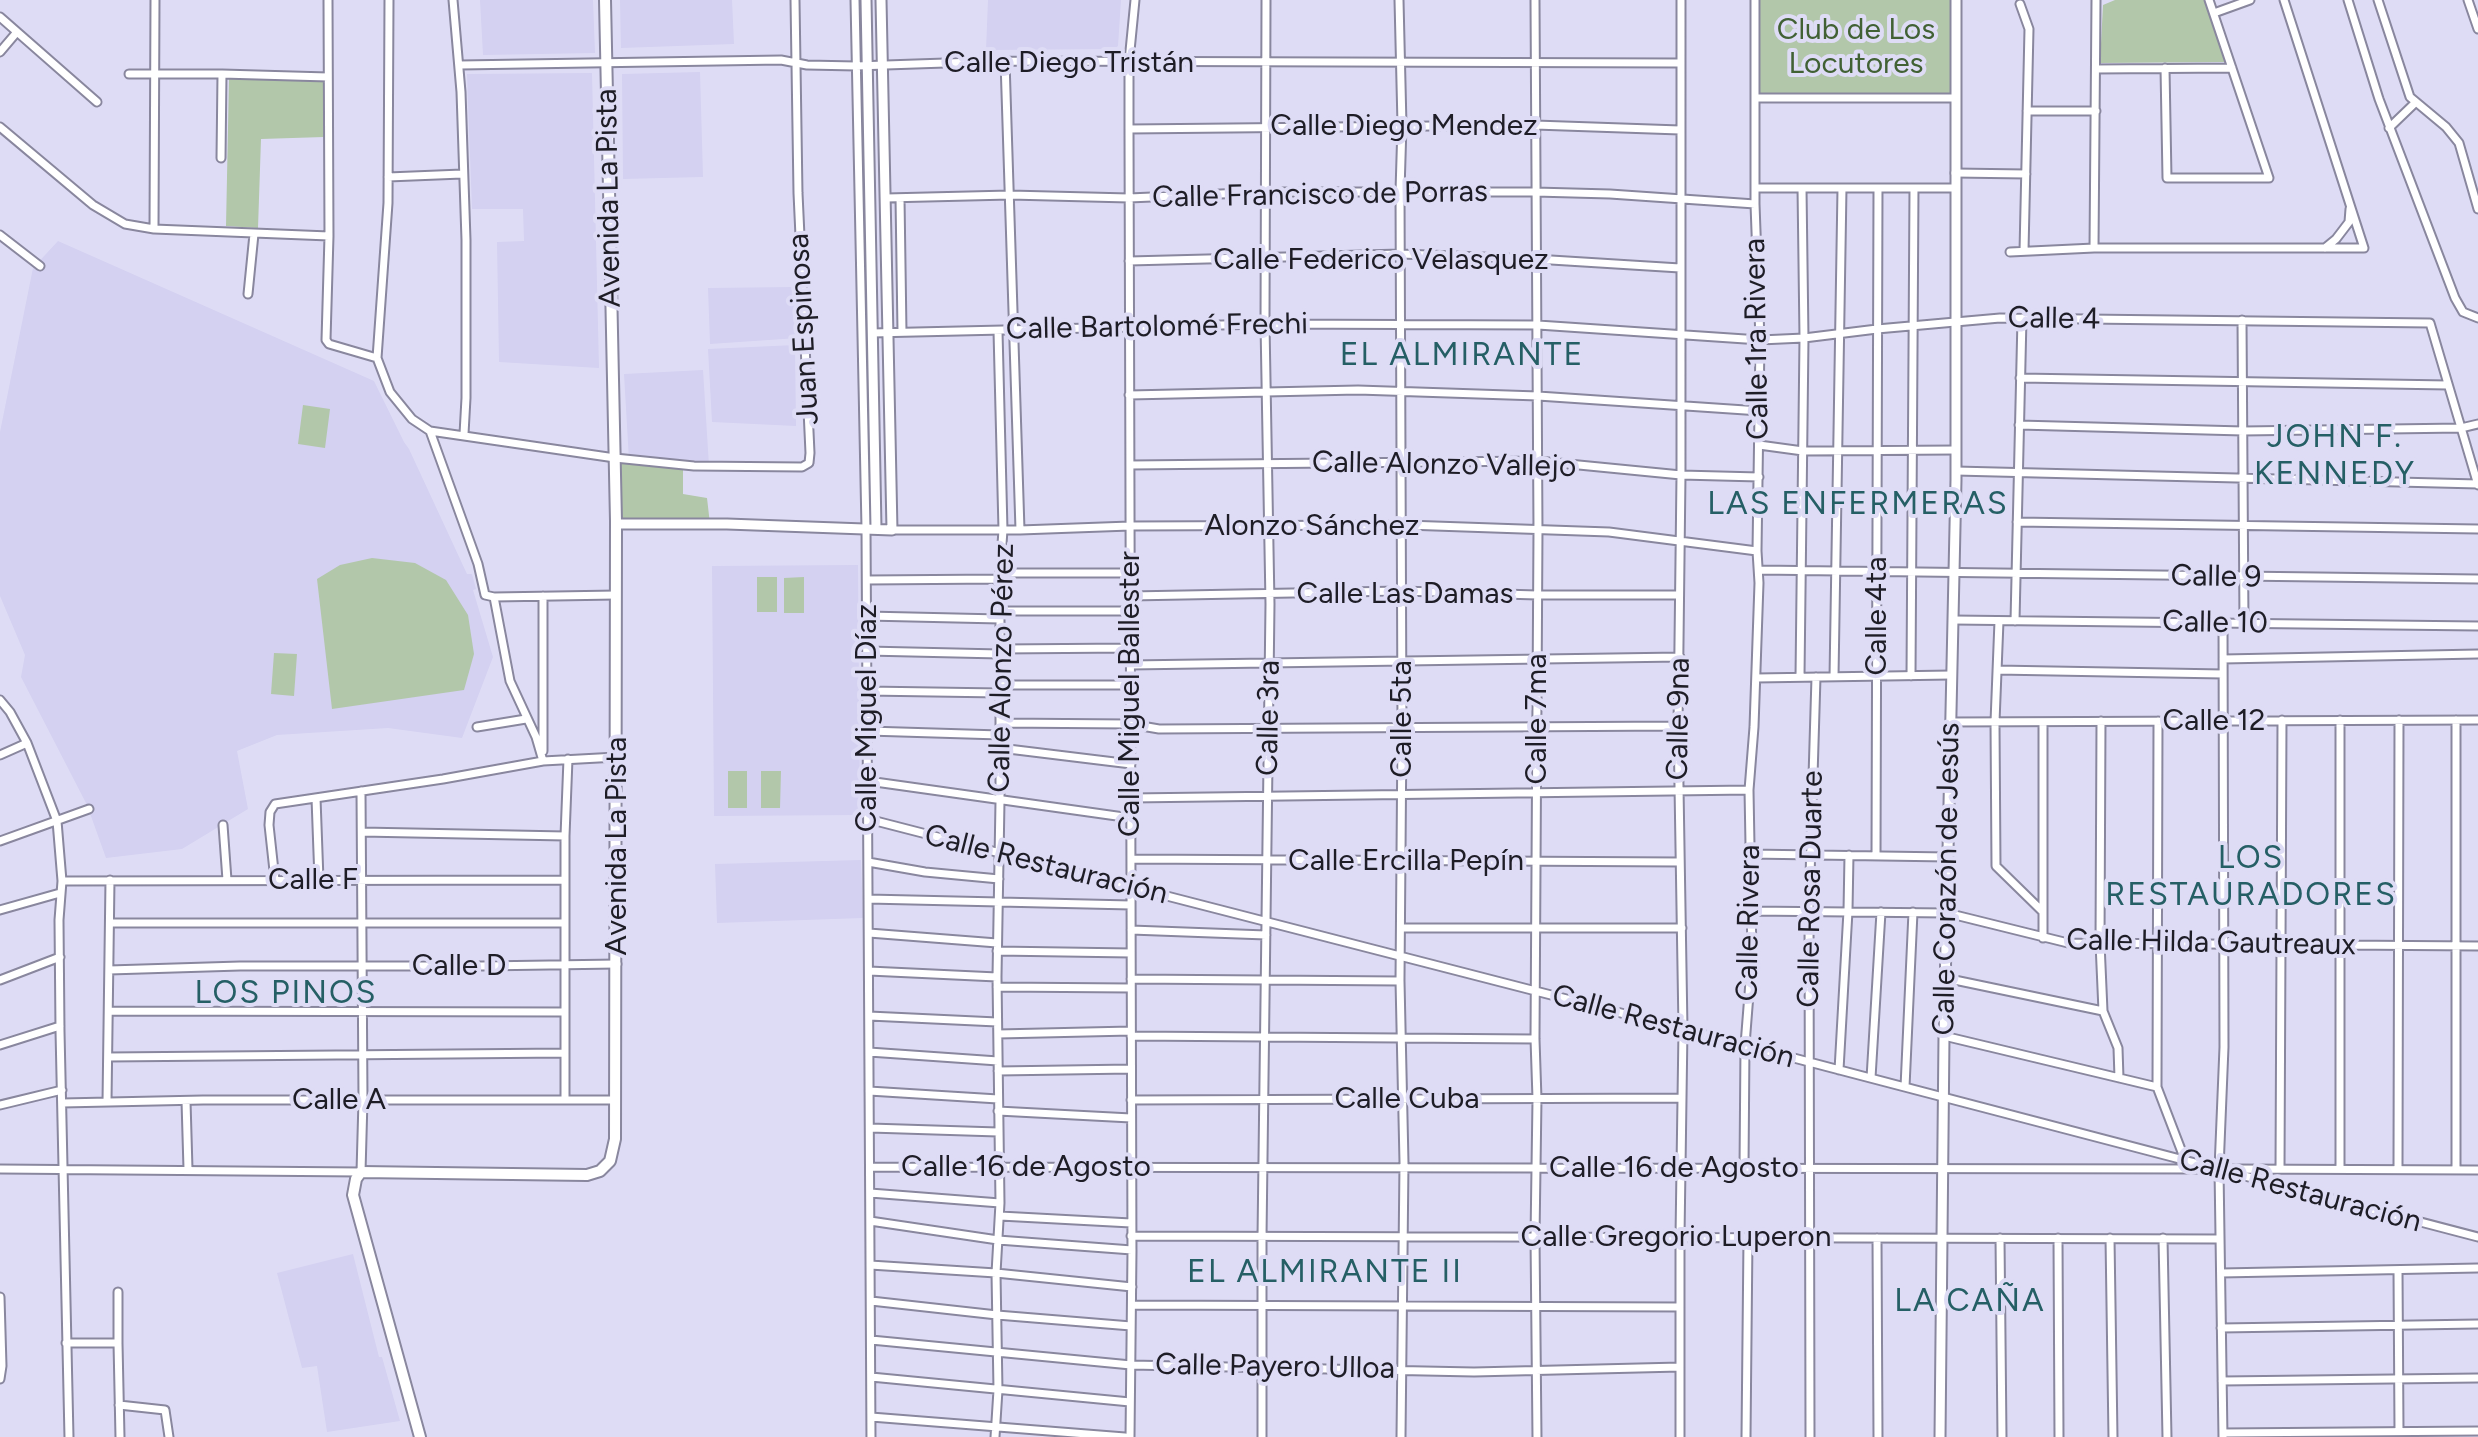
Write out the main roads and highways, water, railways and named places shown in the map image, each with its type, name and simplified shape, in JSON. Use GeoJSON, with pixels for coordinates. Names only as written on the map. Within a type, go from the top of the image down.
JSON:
{"type":"FeatureCollection","features":[{"type":"Feature","properties":{"kind":"main road","name":"Avenida La Pista"},"geometry":{"type":"LineString","coordinates":[[420,1437],[353,1195],[356,1179],[361,1172],[587,1175],[600,1171],[610,1161],[615,1139],[616,524],[605,0]]}},
{"type":"Feature","properties":{"kind":"district","name":"EL ALMIRANTE"},"geometry":{"type":"Point","coordinates":[1462,356]}},
{"type":"Feature","properties":{"kind":"district","name":"JOHN F. KENNEDY"},"geometry":{"type":"Point","coordinates":[2335,456]}},
{"type":"Feature","properties":{"kind":"district","name":"LAS ENFERMERAS"},"geometry":{"type":"Point","coordinates":[1858,505]}},
{"type":"Feature","properties":{"kind":"district","name":"LOS RESTAURADORES"},"geometry":{"type":"Point","coordinates":[2251,878]}},
{"type":"Feature","properties":{"kind":"district","name":"LOS PINOS"},"geometry":{"type":"Point","coordinates":[286,994]}},
{"type":"Feature","properties":{"kind":"district","name":"EL ALMIRANTE II"},"geometry":{"type":"Point","coordinates":[1325,1273]}},
{"type":"Feature","properties":{"kind":"district","name":"LA CAÑA"},"geometry":{"type":"Point","coordinates":[1970,1302]}},
{"type":"Feature","properties":{"kind":"park label","name":"Club de Los Locutores"},"geometry":{"type":"Point","coordinates":[1856,47]}}]}
